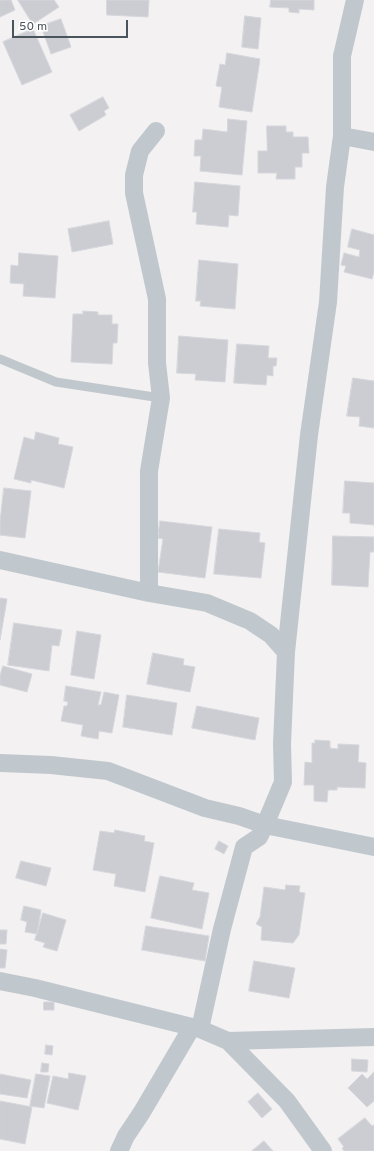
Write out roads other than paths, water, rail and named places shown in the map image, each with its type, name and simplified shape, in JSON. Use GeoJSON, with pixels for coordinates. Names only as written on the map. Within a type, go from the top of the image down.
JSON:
{"type":"FeatureCollection","features":[{"type":"Feature","properties":{"kind":"street"},"geometry":{"type":"LineString","coordinates":[[119,1151],[126,1136],[196,1028],[244,847],[258,837],[266,825],[283,782],[282,744],[286,652],[309,435],[328,302],[335,187],[342,136],[342,56],[355,0]]}},
{"type":"Feature","properties":{"kind":"street"},"geometry":{"type":"LineString","coordinates":[[149,593],[150,471],[161,398],[157,363],[157,299],[134,193],[134,175],[140,151],[156,131]]}},
{"type":"Feature","properties":{"kind":"street"},"geometry":{"type":"LineString","coordinates":[[342,136],[374,142]]}},
{"type":"Feature","properties":{"kind":"street"},"geometry":{"type":"LineString","coordinates":[[0,560],[149,593],[207,603],[250,621],[271,635],[286,652]]}},
{"type":"Feature","properties":{"kind":"street"},"geometry":{"type":"LineString","coordinates":[[2,762],[108,771],[205,808],[239,816],[266,825],[374,847]]}},
{"type":"Feature","properties":{"kind":"street"},"geometry":{"type":"LineString","coordinates":[[0,982],[35,988],[196,1028],[228,1041],[287,1101],[323,1151]]}},
{"type":"Feature","properties":{"kind":"street"},"geometry":{"type":"LineString","coordinates":[[228,1041],[374,1037]]}},
{"type":"Feature","properties":{"kind":"lane"},"geometry":{"type":"LineString","coordinates":[[0,359],[56,382],[161,398]]}}]}
